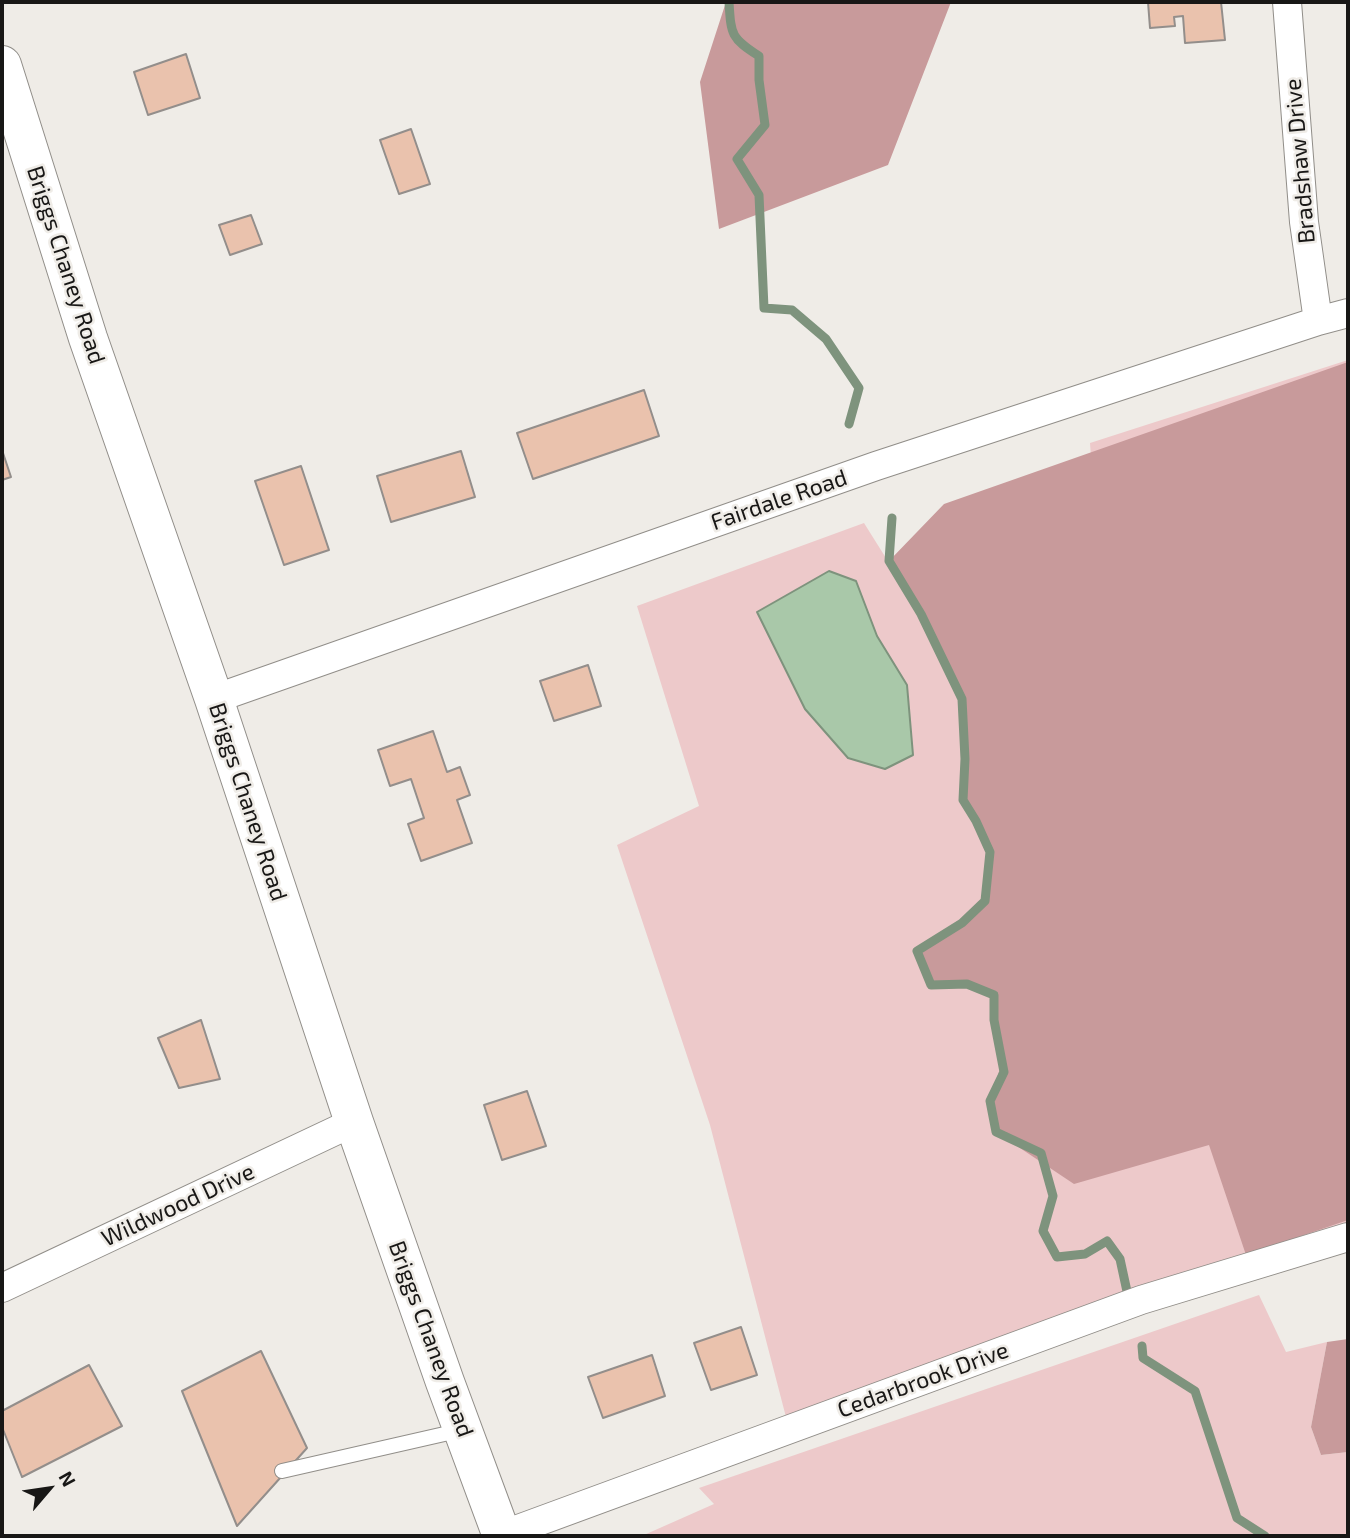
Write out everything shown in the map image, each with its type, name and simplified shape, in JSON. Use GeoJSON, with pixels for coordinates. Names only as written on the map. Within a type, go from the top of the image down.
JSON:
{"type":"FeatureCollection","features":[{"type":"Feature","properties":{"kind":"main road","name":"Briggs Chaney Road"},"geometry":{"type":"LineString","coordinates":[[2,65],[88,338],[214,699],[354,1122],[502,1536]]}},
{"type":"Feature","properties":{"kind":"street","name":"Bradshaw Drive"},"geometry":{"type":"LineString","coordinates":[[1287,2],[1304,222],[1318,321]]}},
{"type":"Feature","properties":{"kind":"street","name":"Fairdale Road"},"geometry":{"type":"LineString","coordinates":[[214,699],[876,466],[1348,313]]}},
{"type":"Feature","properties":{"kind":"street","name":"Wildwood Drive"},"geometry":{"type":"LineString","coordinates":[[2,1288],[354,1122]]}},
{"type":"Feature","properties":{"kind":"street","name":"Cedarbrook Drive"},"geometry":{"type":"LineString","coordinates":[[502,1536],[1141,1300],[1348,1237]]}},
{"type":"Feature","properties":{"kind":"lane"},"geometry":{"type":"LineString","coordinates":[[282,1471],[463,1430]]}},
{"type":"Feature","properties":{"kind":"shaded area"},"geometry":{"type":"Polygon","coordinates":[[[726,2],[951,2],[888,165],[719,229],[700,82],[726,2]]]}},
{"type":"Feature","properties":{"kind":"shaded area"},"geometry":{"type":"Polygon","coordinates":[[[1348,360],[1348,1235],[787,1421],[710,1125],[617,845],[699,806],[637,606],[864,523],[921,614],[962,699],[965,759],[963,800],[990,852],[985,901],[962,923],[917,951],[931,985],[967,984],[994,995],[994,1020],[1121,872],[1090,443],[1348,360]]]}},
{"type":"Feature","properties":{"kind":"shaded area"},"geometry":{"type":"Polygon","coordinates":[[[1348,362],[1348,1220],[1246,1255],[1209,1145],[1074,1184],[996,1132],[990,1101],[1002,1062],[994,1020],[994,995],[967,984],[931,985],[917,951],[962,923],[985,900],[990,852],[963,800],[965,759],[962,699],[921,614],[889,561],[944,504],[1348,362]]]}},
{"type":"Feature","properties":{"kind":"shaded area"},"geometry":{"type":"Polygon","coordinates":[[[829,571],[856,581],[877,636],[907,685],[913,755],[885,769],[848,758],[805,709],[757,612],[829,571]]]}},
{"type":"Feature","properties":{"kind":"shaded area"},"geometry":{"type":"Polygon","coordinates":[[[1259,1295],[1286,1352],[1327,1342],[1311,1427],[1321,1455],[1348,1452],[1348,1536],[644,1535],[714,1504],[699,1488],[1259,1295]]]}},
{"type":"Feature","properties":{"kind":"shaded area"},"geometry":{"type":"Polygon","coordinates":[[[1348,1339],[1348,1452],[1321,1455],[1311,1427],[1327,1342],[1348,1339]]]}},
{"type":"Feature","properties":{"kind":"building"},"geometry":{"type":"Polygon","coordinates":[[[1148,2],[1221,2],[1225,40],[1185,43],[1183,16],[1174,17],[1175,26],[1150,28],[1148,2]]]}},
{"type":"Feature","properties":{"kind":"building"},"geometry":{"type":"Polygon","coordinates":[[[186,54],[200,98],[148,115],[134,72],[186,54]]]}},
{"type":"Feature","properties":{"kind":"building"},"geometry":{"type":"Polygon","coordinates":[[[411,129],[430,184],[399,194],[380,140],[411,129]]]}},
{"type":"Feature","properties":{"kind":"building"},"geometry":{"type":"Polygon","coordinates":[[[251,215],[262,244],[230,255],[219,225],[251,215]]]}},
{"type":"Feature","properties":{"kind":"building"},"geometry":{"type":"Polygon","coordinates":[[[644,390],[659,436],[533,479],[517,433],[644,390]]]}},
{"type":"Feature","properties":{"kind":"building"},"geometry":{"type":"Polygon","coordinates":[[[2,450],[11,477],[2,480],[2,450]]]}},
{"type":"Feature","properties":{"kind":"building"},"geometry":{"type":"Polygon","coordinates":[[[461,451],[475,497],[391,522],[377,476],[461,451]]]}},
{"type":"Feature","properties":{"kind":"building"},"geometry":{"type":"Polygon","coordinates":[[[301,466],[329,550],[284,565],[255,481],[301,466]]]}},
{"type":"Feature","properties":{"kind":"building"},"geometry":{"type":"Polygon","coordinates":[[[588,665],[601,706],[554,721],[540,681],[588,665]]]}},
{"type":"Feature","properties":{"kind":"building"},"geometry":{"type":"Polygon","coordinates":[[[433,731],[447,772],[460,767],[470,795],[457,800],[472,843],[421,861],[408,824],[424,818],[411,779],[390,786],[378,750],[433,731]]]}},
{"type":"Feature","properties":{"kind":"building"},"geometry":{"type":"Polygon","coordinates":[[[201,1020],[220,1079],[179,1088],[158,1038],[201,1020]]]}},
{"type":"Feature","properties":{"kind":"building"},"geometry":{"type":"Polygon","coordinates":[[[527,1091],[546,1146],[502,1160],[484,1105],[527,1091]]]}},
{"type":"Feature","properties":{"kind":"building"},"geometry":{"type":"Polygon","coordinates":[[[741,1327],[757,1375],[711,1390],[694,1343],[741,1327]]]}},
{"type":"Feature","properties":{"kind":"building"},"geometry":{"type":"Polygon","coordinates":[[[261,1351],[307,1448],[237,1526],[182,1391],[261,1351]]]}},
{"type":"Feature","properties":{"kind":"building"},"geometry":{"type":"Polygon","coordinates":[[[652,1355],[665,1396],[603,1418],[588,1377],[652,1355]]]}},
{"type":"Feature","properties":{"kind":"building"},"geometry":{"type":"Polygon","coordinates":[[[89,1365],[122,1426],[22,1477],[2,1427],[2,1411],[89,1365]]]}},
{"type":"Feature","properties":{"kind":"waterway"},"geometry":{"type":"LineString","coordinates":[[729,2],[734,35],[759,56],[765,125],[737,159],[759,195],[764,308],[792,310],[826,339],[859,388],[849,424]]}},
{"type":"Feature","properties":{"kind":"waterway"},"geometry":{"type":"LineString","coordinates":[[892,518],[889,561],[921,614],[962,699],[965,759],[963,800],[990,852],[985,901],[962,923],[917,951],[931,985],[967,984],[994,995],[994,1020],[1004,1072],[990,1101],[996,1132],[1041,1153],[1053,1196],[1043,1231],[1057,1257],[1085,1254],[1107,1241],[1120,1259],[1128,1296]]}},
{"type":"Feature","properties":{"kind":"waterway"},"geometry":{"type":"LineString","coordinates":[[1142,1346],[1143,1358],[1195,1391],[1237,1518],[1265,1536]]}}]}
